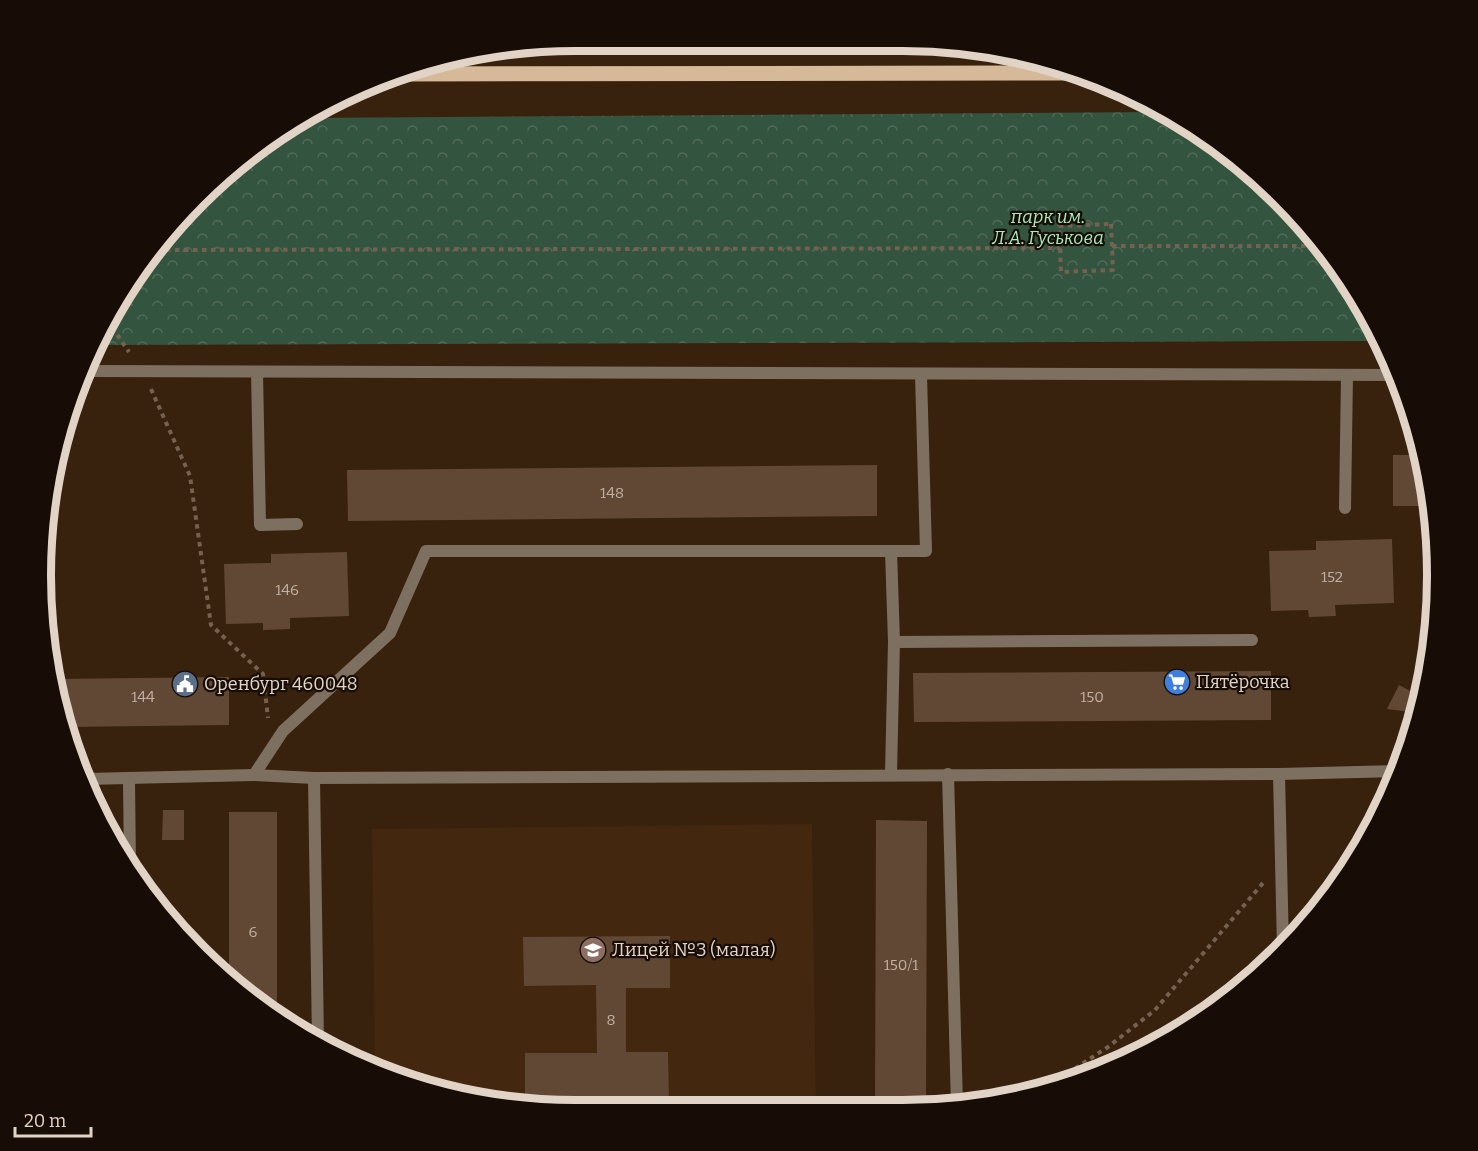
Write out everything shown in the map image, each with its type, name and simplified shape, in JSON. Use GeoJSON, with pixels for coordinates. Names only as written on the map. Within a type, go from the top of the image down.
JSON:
{"type":"FeatureCollection","features":[{"type":"Feature","properties":{"kind":"main road"},"geometry":{"type":"LineString","coordinates":[[444,68],[1050,73]]}},
{"type":"Feature","properties":{"kind":"lane"},"geometry":{"type":"LineString","coordinates":[[93,371],[1387,375]]}},
{"type":"Feature","properties":{"kind":"lane"},"geometry":{"type":"LineString","coordinates":[[257,372],[260,525],[297,524]]}},
{"type":"Feature","properties":{"kind":"lane"},"geometry":{"type":"LineString","coordinates":[[254,775],[283,731],[390,633],[426,551],[926,551],[921,375]]}},
{"type":"Feature","properties":{"kind":"lane"},"geometry":{"type":"LineString","coordinates":[[1345,508],[1347,375]]}},
{"type":"Feature","properties":{"kind":"lane"},"geometry":{"type":"LineString","coordinates":[[891,551],[894,642],[891,774]]}},
{"type":"Feature","properties":{"kind":"lane"},"geometry":{"type":"LineString","coordinates":[[894,642],[1252,640]]}},
{"type":"Feature","properties":{"kind":"lane"},"geometry":{"type":"LineString","coordinates":[[92,779],[254,775],[314,777],[1279,774],[1389,771]]}},
{"type":"Feature","properties":{"kind":"lane"},"geometry":{"type":"LineString","coordinates":[[948,774],[957,1097]]}},
{"type":"Feature","properties":{"kind":"lane"},"geometry":{"type":"LineString","coordinates":[[1279,774],[1283,936]]}},
{"type":"Feature","properties":{"kind":"lane"},"geometry":{"type":"LineString","coordinates":[[314,777],[318,1033]]}},
{"type":"Feature","properties":{"kind":"lane"},"geometry":{"type":"LineString","coordinates":[[129,779],[130,852]]}},
{"type":"Feature","properties":{"kind":"path"},"geometry":{"type":"LineString","coordinates":[[1111,224],[1113,270],[1061,272],[1060,248],[1059,226],[1111,224]]}},
{"type":"Feature","properties":{"kind":"path"},"geometry":{"type":"LineString","coordinates":[[1112,246],[1311,246]]}},
{"type":"Feature","properties":{"kind":"path"},"geometry":{"type":"LineString","coordinates":[[164,250],[1060,248]]}},
{"type":"Feature","properties":{"kind":"path"},"geometry":{"type":"LineString","coordinates":[[113,328],[143,371],[190,476],[211,625],[263,674],[269,725]]}},
{"type":"Feature","properties":{"kind":"path"},"geometry":{"type":"LineString","coordinates":[[1068,1073],[1108,1047],[1155,1010],[1281,862]]}},
{"type":"Feature","properties":{"kind":"shaded area","name":"Лицей №3 (малая)"},"geometry":{"type":"Polygon","coordinates":[[[812,824],[816,1100],[576,1100],[507,1096],[440,1082],[375,1060],[372,829],[812,824]]]}},
{"type":"Feature","properties":{"kind":"green space","name":"парк им. Л.А. Гуськова"},"geometry":{"type":"Polygon","coordinates":[[[1148,112],[1194,139],[1222,159],[1273,205],[1319,256],[1357,313],[1371,341],[105,345],[139,284],[181,230],[230,181],[256,159],[319,118],[1148,112]]]}},
{"type":"Feature","properties":{"kind":"building"},"geometry":{"type":"Polygon","coordinates":[[[1393,455],[1413,455],[1423,506],[1393,506],[1393,455]]]}},
{"type":"Feature","properties":{"kind":"building"},"geometry":{"type":"Polygon","coordinates":[[[877,465],[877,516],[348,521],[347,470],[877,465]]]}},
{"type":"Feature","properties":{"kind":"building"},"geometry":{"type":"Polygon","coordinates":[[[1392,539],[1394,603],[1335,605],[1336,616],[1309,617],[1308,610],[1271,611],[1269,551],[1316,550],[1316,541],[1392,539]]]}},
{"type":"Feature","properties":{"kind":"building"},"geometry":{"type":"Polygon","coordinates":[[[347,552],[349,616],[290,618],[290,629],[263,630],[263,623],[226,624],[224,564],[271,563],[271,554],[347,552]]]}},
{"type":"Feature","properties":{"kind":"building"},"geometry":{"type":"Polygon","coordinates":[[[1271,671],[1271,720],[914,722],[913,673],[1271,671]]]}},
{"type":"Feature","properties":{"kind":"building"},"geometry":{"type":"Polygon","coordinates":[[[229,677],[229,725],[74,727],[61,679],[229,677]]]}},
{"type":"Feature","properties":{"kind":"building"},"geometry":{"type":"Polygon","coordinates":[[[1399,685],[1413,693],[1409,712],[1387,709],[1399,685]]]}},
{"type":"Feature","properties":{"kind":"building"},"geometry":{"type":"Polygon","coordinates":[[[163,810],[184,810],[184,840],[162,840],[163,810]]]}},
{"type":"Feature","properties":{"kind":"building"},"geometry":{"type":"Polygon","coordinates":[[[229,812],[277,812],[277,1007],[229,969],[229,812]]]}},
{"type":"Feature","properties":{"kind":"building"},"geometry":{"type":"Polygon","coordinates":[[[876,820],[927,821],[926,1099],[875,1100],[876,820]]]}},
{"type":"Feature","properties":{"kind":"building"},"geometry":{"type":"Polygon","coordinates":[[[670,936],[670,988],[626,988],[626,1052],[668,1052],[669,1100],[525,1098],[525,1053],[597,1053],[596,985],[524,986],[523,937],[670,936]]]}},
{"type":"Feature","properties":{"kind":"place","name":"Пятёрочка"},"geometry":{"type":"Point","coordinates":[1177,682]}},
{"type":"Feature","properties":{"kind":"place","name":"Оренбург 460048"},"geometry":{"type":"Point","coordinates":[185,684]}},
{"type":"Feature","properties":{"kind":"place","name":"Лицей №3 (малая)"},"geometry":{"type":"Point","coordinates":[593,950]}}]}
